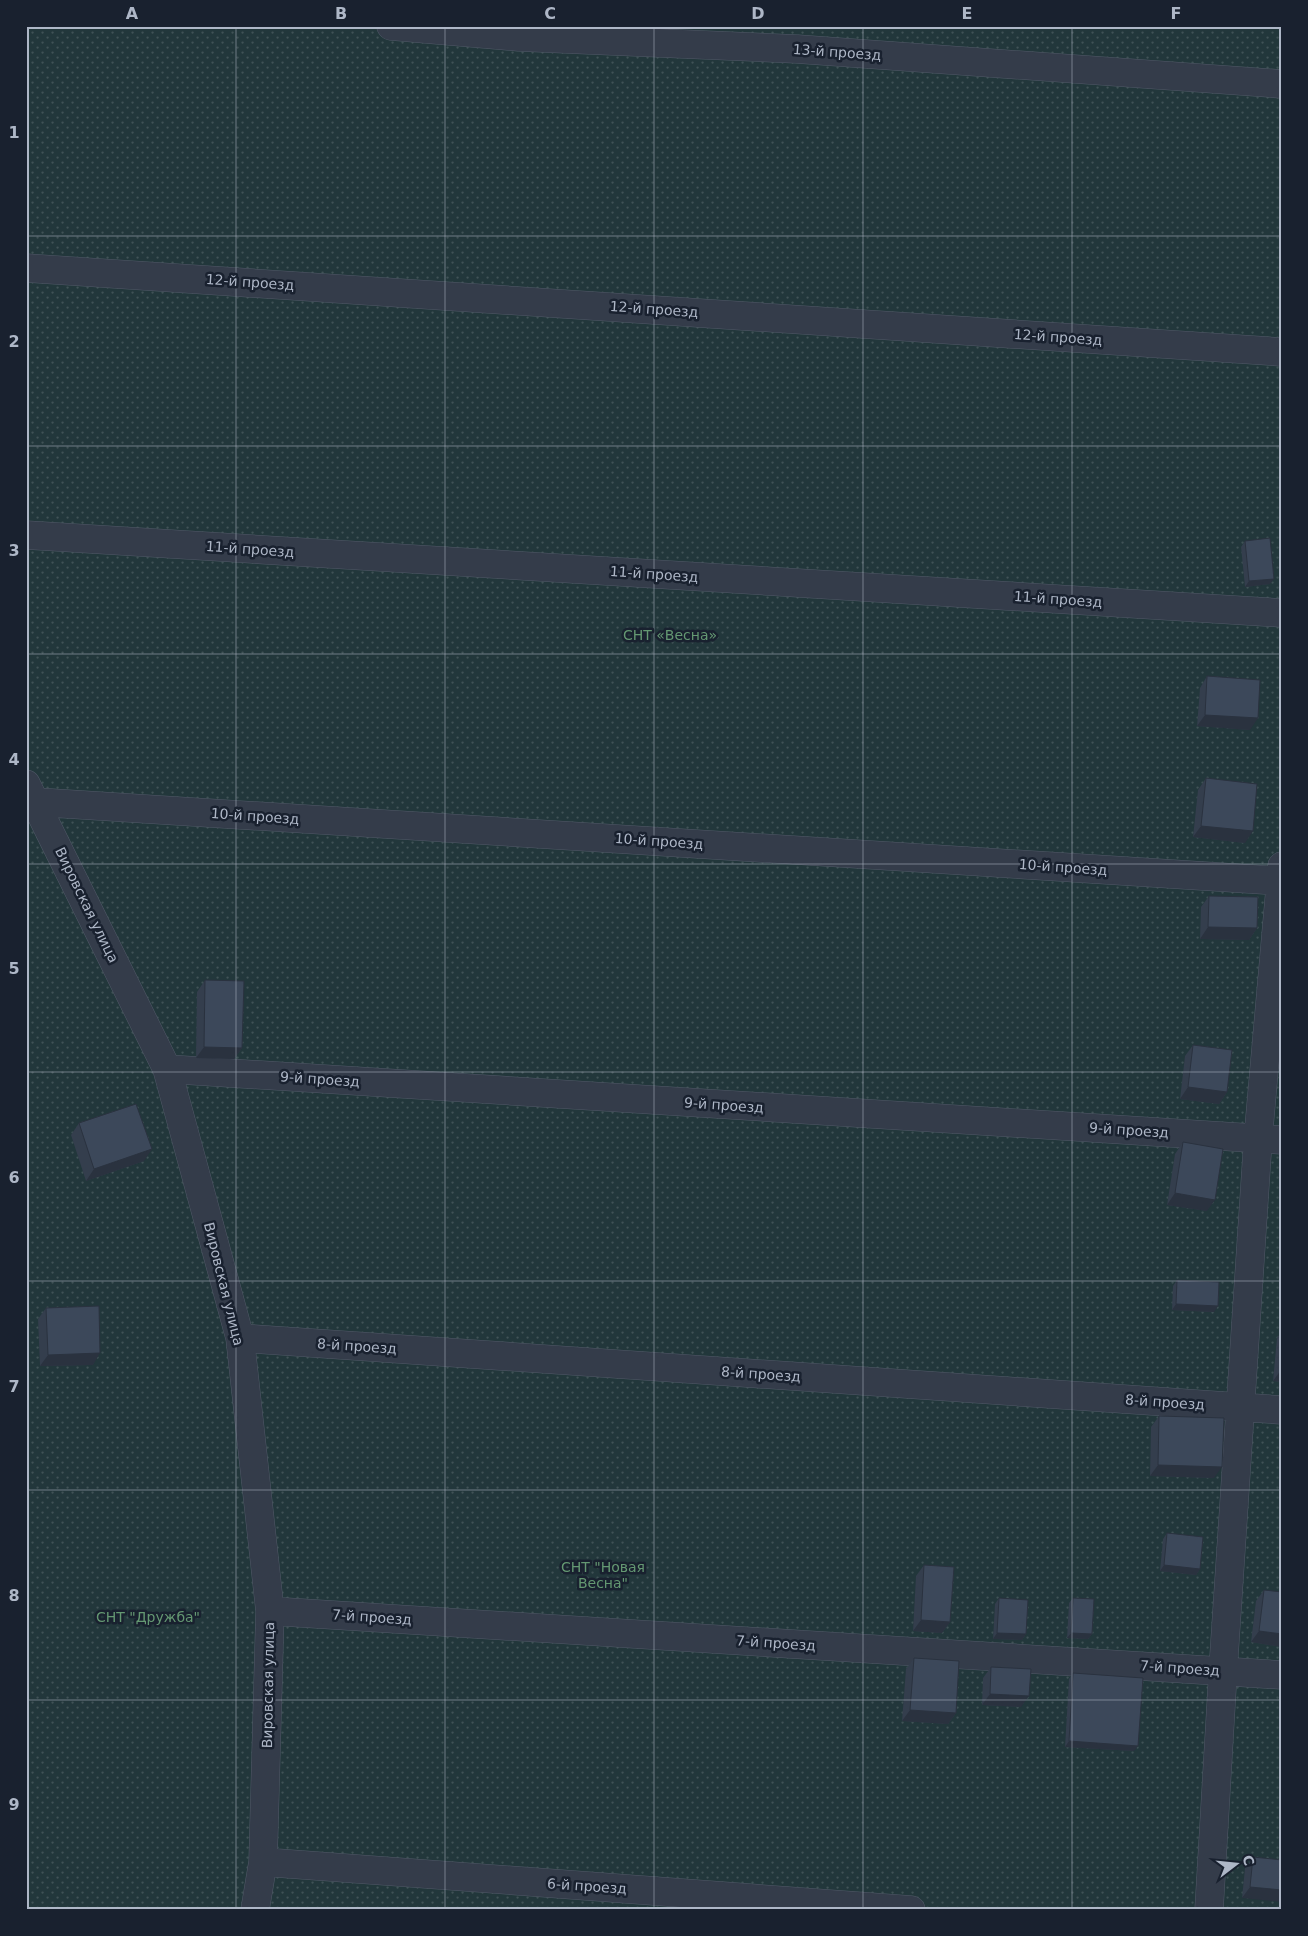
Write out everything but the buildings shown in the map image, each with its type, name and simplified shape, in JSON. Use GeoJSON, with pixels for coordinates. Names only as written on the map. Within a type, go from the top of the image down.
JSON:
{"type":"FeatureCollection","features":[{"type":"Feature","properties":{"kind":"street","name":"13-й проезд"},"geometry":{"type":"LineString","coordinates":[[391,26],[520,37],[807,50],[1282,84]]}},
{"type":"Feature","properties":{"kind":"street","name":"12-й проезд"},"geometry":{"type":"LineString","coordinates":[[26,268],[1282,352]]}},
{"type":"Feature","properties":{"kind":"street","name":"11-й проезд"},"geometry":{"type":"LineString","coordinates":[[26,535],[1282,613]]}},
{"type":"Feature","properties":{"kind":"street","name":"10-й проезд"},"geometry":{"type":"LineString","coordinates":[[31,793],[1281,876]]}},
{"type":"Feature","properties":{"kind":"street","name":"Вировская улица"},"geometry":{"type":"LineString","coordinates":[[31,793],[167,1069],[240,1338],[270,1611],[263,1862],[255,1910]]}},
{"type":"Feature","properties":{"kind":"street"},"geometry":{"type":"LineString","coordinates":[[1209,1910],[1222,1671],[1242,1408],[1270,1139],[1281,876]]}},
{"type":"Feature","properties":{"kind":"street","name":"9-й проезд"},"geometry":{"type":"LineString","coordinates":[[167,1069],[1270,1139]]}},
{"type":"Feature","properties":{"kind":"street","name":"8-й проезд"},"geometry":{"type":"LineString","coordinates":[[240,1338],[1282,1410]]}},
{"type":"Feature","properties":{"kind":"street","name":"7-й проезд"},"geometry":{"type":"LineString","coordinates":[[270,1611],[1282,1675]]}},
{"type":"Feature","properties":{"kind":"street","name":"6-й проезд"},"geometry":{"type":"LineString","coordinates":[[263,1862],[911,1910]]}},
{"type":"Feature","properties":{"kind":"green space","name":"СНТ «Весна»"},"geometry":{"type":"Polygon","coordinates":[[[26,26],[1282,26],[1282,1910],[26,1910],[26,26]]]}},
{"type":"Feature","properties":{"kind":"park label","name":"СНТ \"Новая Весна\""},"geometry":{"type":"Point","coordinates":[603,1575]}},
{"type":"Feature","properties":{"kind":"park label","name":"СНТ \"Дружба\""},"geometry":{"type":"Point","coordinates":[148,1617]}}]}
